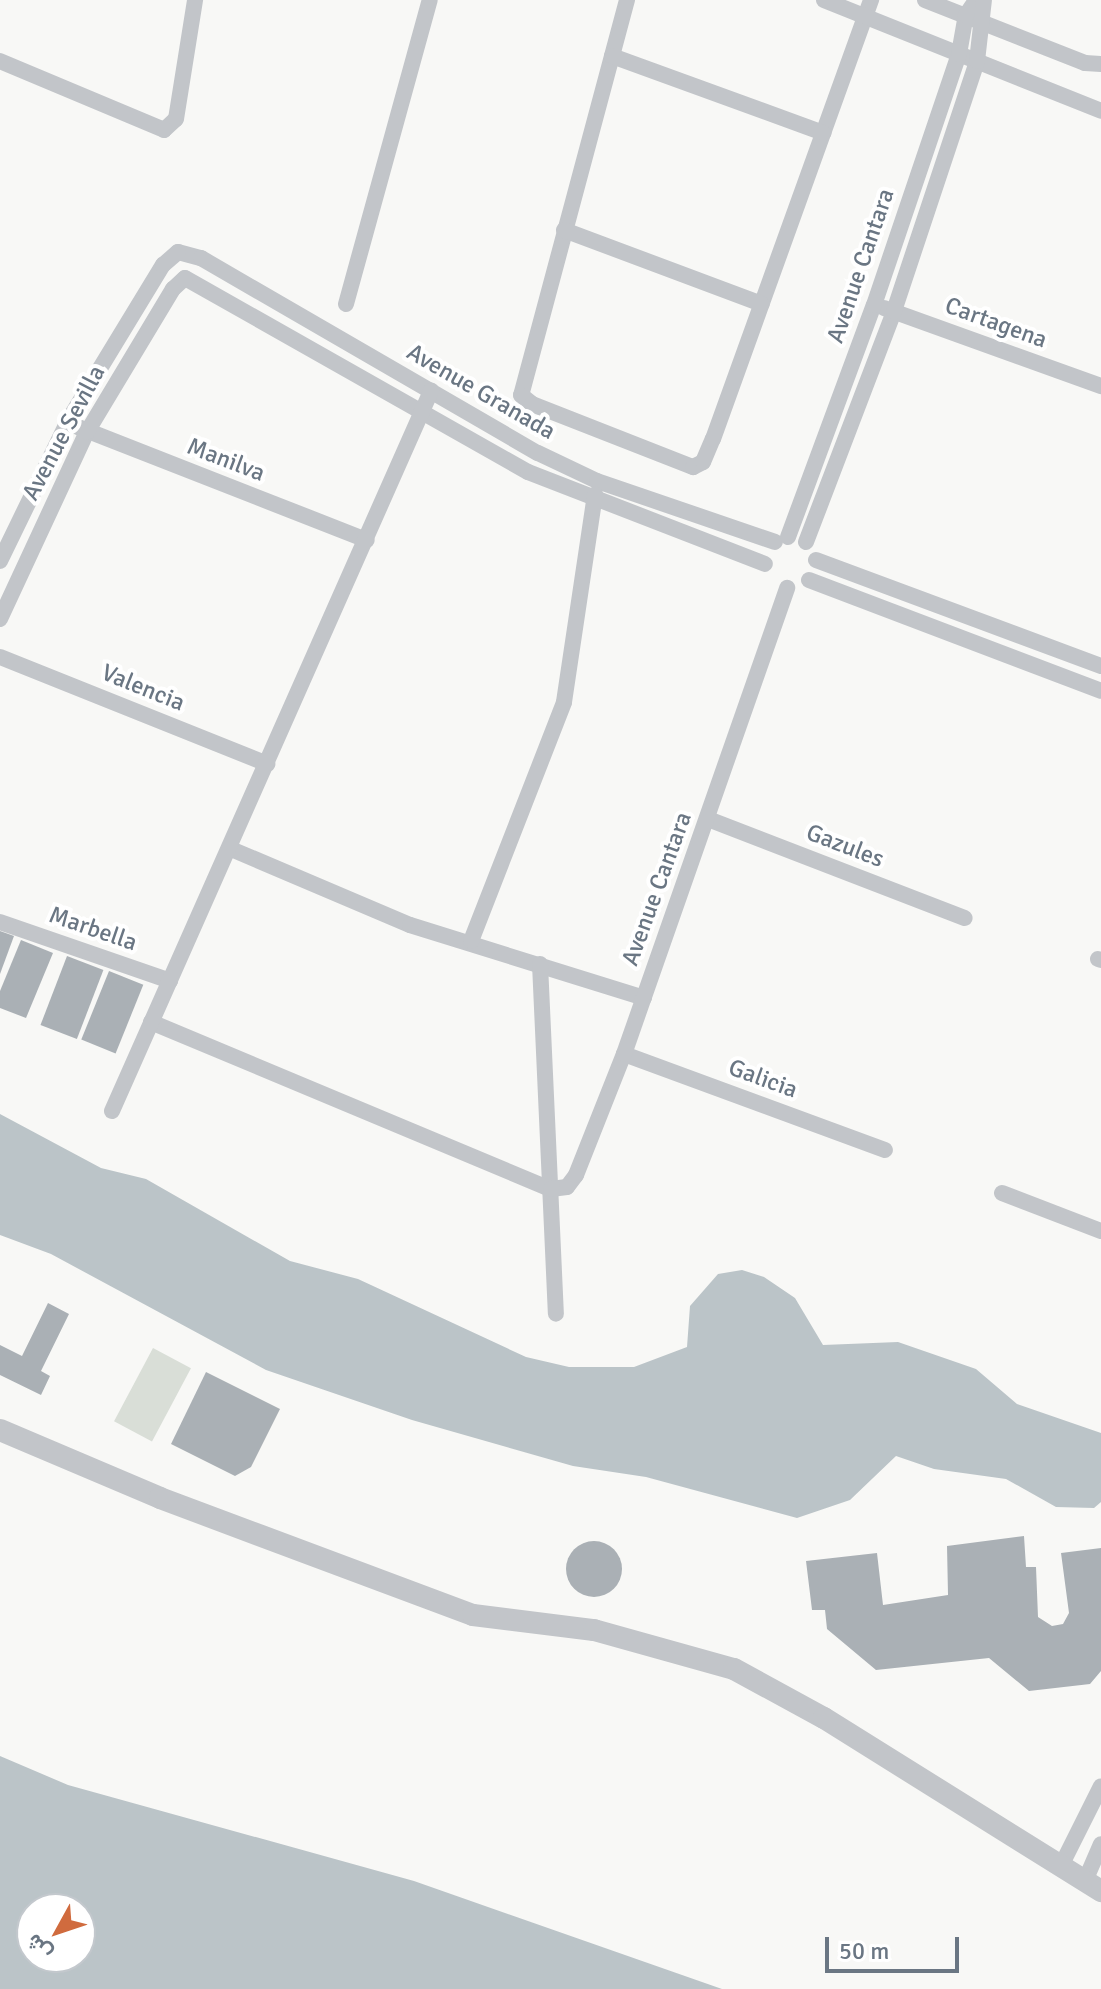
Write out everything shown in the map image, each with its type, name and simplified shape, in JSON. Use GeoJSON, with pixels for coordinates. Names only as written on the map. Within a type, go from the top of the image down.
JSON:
{"type":"FeatureCollection","features":[{"type":"Feature","properties":{"kind":"street"},"geometry":{"type":"LineString","coordinates":[[0,61],[164,130],[176,119],[195,0]]}},
{"type":"Feature","properties":{"kind":"street"},"geometry":{"type":"LineString","coordinates":[[346,304],[430,0]]}},
{"type":"Feature","properties":{"kind":"street"},"geometry":{"type":"LineString","coordinates":[[627,0],[521,395],[532,404],[693,467],[703,462],[871,0]]}},
{"type":"Feature","properties":{"kind":"street"},"geometry":{"type":"LineString","coordinates":[[824,0],[1101,111]]}},
{"type":"Feature","properties":{"kind":"street"},"geometry":{"type":"LineString","coordinates":[[925,0],[1085,63],[1101,64]]}},
{"type":"Feature","properties":{"kind":"street"},"geometry":{"type":"LineString","coordinates":[[966,15],[976,0]]}},
{"type":"Feature","properties":{"kind":"street"},"geometry":{"type":"LineString","coordinates":[[984,0],[985,23],[977,61],[894,311],[806,542],[816,560],[1101,666]]}},
{"type":"Feature","properties":{"kind":"street","name":"Avenue Cantara"},"geometry":{"type":"LineString","coordinates":[[781,539],[874,305],[959,54],[966,15]]}},
{"type":"Feature","properties":{"kind":"street"},"geometry":{"type":"LineString","coordinates":[[612,56],[823,133]]}},
{"type":"Feature","properties":{"kind":"street"},"geometry":{"type":"LineString","coordinates":[[564,230],[762,304]]}},
{"type":"Feature","properties":{"kind":"street"},"geometry":{"type":"LineString","coordinates":[[178,252],[185,278]]}},
{"type":"Feature","properties":{"kind":"street","name":"Avenue Granada"},"geometry":{"type":"LineString","coordinates":[[178,252],[201,258],[431,391],[597,481],[781,539]]}},
{"type":"Feature","properties":{"kind":"street","name":"Avenue Sevilla"},"geometry":{"type":"LineString","coordinates":[[0,561],[68,421],[163,265],[178,252]]}},
{"type":"Feature","properties":{"kind":"street","name":"Avenue Granada"},"geometry":{"type":"LineString","coordinates":[[185,278],[422,415],[595,502],[765,564]]}},
{"type":"Feature","properties":{"kind":"street","name":"Avenue Sevilla"},"geometry":{"type":"LineString","coordinates":[[0,619],[87,432],[173,289],[185,278]]}},
{"type":"Feature","properties":{"kind":"street","name":"Cartagena"},"geometry":{"type":"LineString","coordinates":[[874,305],[1101,386]]}},
{"type":"Feature","properties":{"kind":"street"},"geometry":{"type":"LineString","coordinates":[[112,1111],[231,849],[431,391]]}},
{"type":"Feature","properties":{"kind":"street","name":"Manilva"},"geometry":{"type":"LineString","coordinates":[[68,421],[87,432],[367,540]]}},
{"type":"Feature","properties":{"kind":"street"},"geometry":{"type":"LineString","coordinates":[[471,941],[564,702],[597,481]]}},
{"type":"Feature","properties":{"kind":"street"},"geometry":{"type":"LineString","coordinates":[[806,542],[781,539],[765,564],[772,580],[787,588],[809,580],[1101,691]]}},
{"type":"Feature","properties":{"kind":"street"},"geometry":{"type":"LineString","coordinates":[[809,580],[816,560]]}},
{"type":"Feature","properties":{"kind":"street","name":"Avenue Cantara"},"geometry":{"type":"LineString","coordinates":[[551,1189],[567,1187],[576,1175],[624,1054],[787,588]]}},
{"type":"Feature","properties":{"kind":"street","name":"Valencia"},"geometry":{"type":"LineString","coordinates":[[0,657],[267,764]]}},
{"type":"Feature","properties":{"kind":"street","name":"Gazules"},"geometry":{"type":"LineString","coordinates":[[708,819],[965,918]]}},
{"type":"Feature","properties":{"kind":"street"},"geometry":{"type":"LineString","coordinates":[[231,849],[330,895],[410,925],[471,941],[644,998]]}},
{"type":"Feature","properties":{"kind":"street","name":"Marbella"},"geometry":{"type":"LineString","coordinates":[[0,922],[170,981]]}},
{"type":"Feature","properties":{"kind":"street"},"geometry":{"type":"LineString","coordinates":[[540,964],[556,1314]]}},
{"type":"Feature","properties":{"kind":"street"},"geometry":{"type":"LineString","coordinates":[[151,1022],[551,1189]]}},
{"type":"Feature","properties":{"kind":"street","name":"Galicia"},"geometry":{"type":"LineString","coordinates":[[624,1054],[885,1150]]}},
{"type":"Feature","properties":{"kind":"street"},"geometry":{"type":"LineString","coordinates":[[1002,1193],[1101,1231]]}},
{"type":"Feature","properties":{"kind":"street"},"geometry":{"type":"LineString","coordinates":[[0,1430],[160,1498],[458,1610],[594,1630],[734,1669],[824,1718],[1093,1886],[1101,1844]]}},
{"type":"Feature","properties":{"kind":"street"},"geometry":{"type":"LineString","coordinates":[[1061,1866],[1101,1786]]}},
{"type":"Feature","properties":{"kind":"shaded area"},"geometry":{"type":"Polygon","coordinates":[[[0,1114],[101,1168],[146,1179],[290,1261],[358,1279],[526,1357],[569,1367],[634,1367],[687,1347],[690,1306],[718,1274],[742,1270],[764,1277],[795,1298],[823,1345],[898,1342],[976,1369],[1017,1404],[1101,1433],[1101,1502],[1094,1508],[1056,1507],[1006,1479],[934,1469],[896,1456],[850,1500],[797,1518],[646,1477],[573,1466],[412,1420],[266,1370],[51,1254],[0,1235],[0,1114]]]}},
{"type":"Feature","properties":{"kind":"shaded area"},"geometry":{"type":"Polygon","coordinates":[[[153,1348],[191,1368],[152,1441],[114,1421],[153,1348]]]}},
{"type":"Feature","properties":{"kind":"shaded area"},"geometry":{"type":"Polygon","coordinates":[[[0,1756],[68,1785],[414,1881],[722,1989],[0,1989],[0,1756]]]}},
{"type":"Feature","properties":{"kind":"building"},"geometry":{"type":"Polygon","coordinates":[[[0,931],[14,936],[0,974],[0,931]]]}},
{"type":"Feature","properties":{"kind":"building"},"geometry":{"type":"Polygon","coordinates":[[[21,940],[53,953],[26,1018],[0,1008],[0,991],[21,940]]]}},
{"type":"Feature","properties":{"kind":"building"},"geometry":{"type":"Polygon","coordinates":[[[67,956],[103,970],[77,1039],[40,1025],[67,956]]]}},
{"type":"Feature","properties":{"kind":"building"},"geometry":{"type":"Polygon","coordinates":[[[109,971],[143,985],[116,1053],[81,1040],[109,971]]]}},
{"type":"Feature","properties":{"kind":"building"},"geometry":{"type":"Polygon","coordinates":[[[48,1303],[69,1314],[41,1371],[50,1376],[41,1395],[0,1375],[0,1345],[22,1356],[48,1303]]]}},
{"type":"Feature","properties":{"kind":"building"},"geometry":{"type":"Polygon","coordinates":[[[206,1372],[280,1409],[251,1467],[235,1476],[171,1444],[206,1372]]]}},
{"type":"Feature","properties":{"kind":"building"},"geometry":{"type":"Polygon","coordinates":[[[1024,1536],[1026,1567],[1036,1567],[1038,1617],[1052,1626],[1063,1624],[1069,1613],[1061,1553],[1101,1548],[1101,1671],[1090,1684],[1029,1691],[989,1658],[876,1670],[827,1629],[825,1610],[812,1610],[806,1561],[877,1553],[883,1605],[948,1595],[947,1546],[1024,1536]]]}},
{"type":"Feature","properties":{"kind":"building"},"geometry":{"type":"Polygon","coordinates":[[[594,1541],[614,1549],[622,1569],[614,1589],[594,1597],[574,1589],[566,1569],[574,1549],[594,1541]]]}}]}
